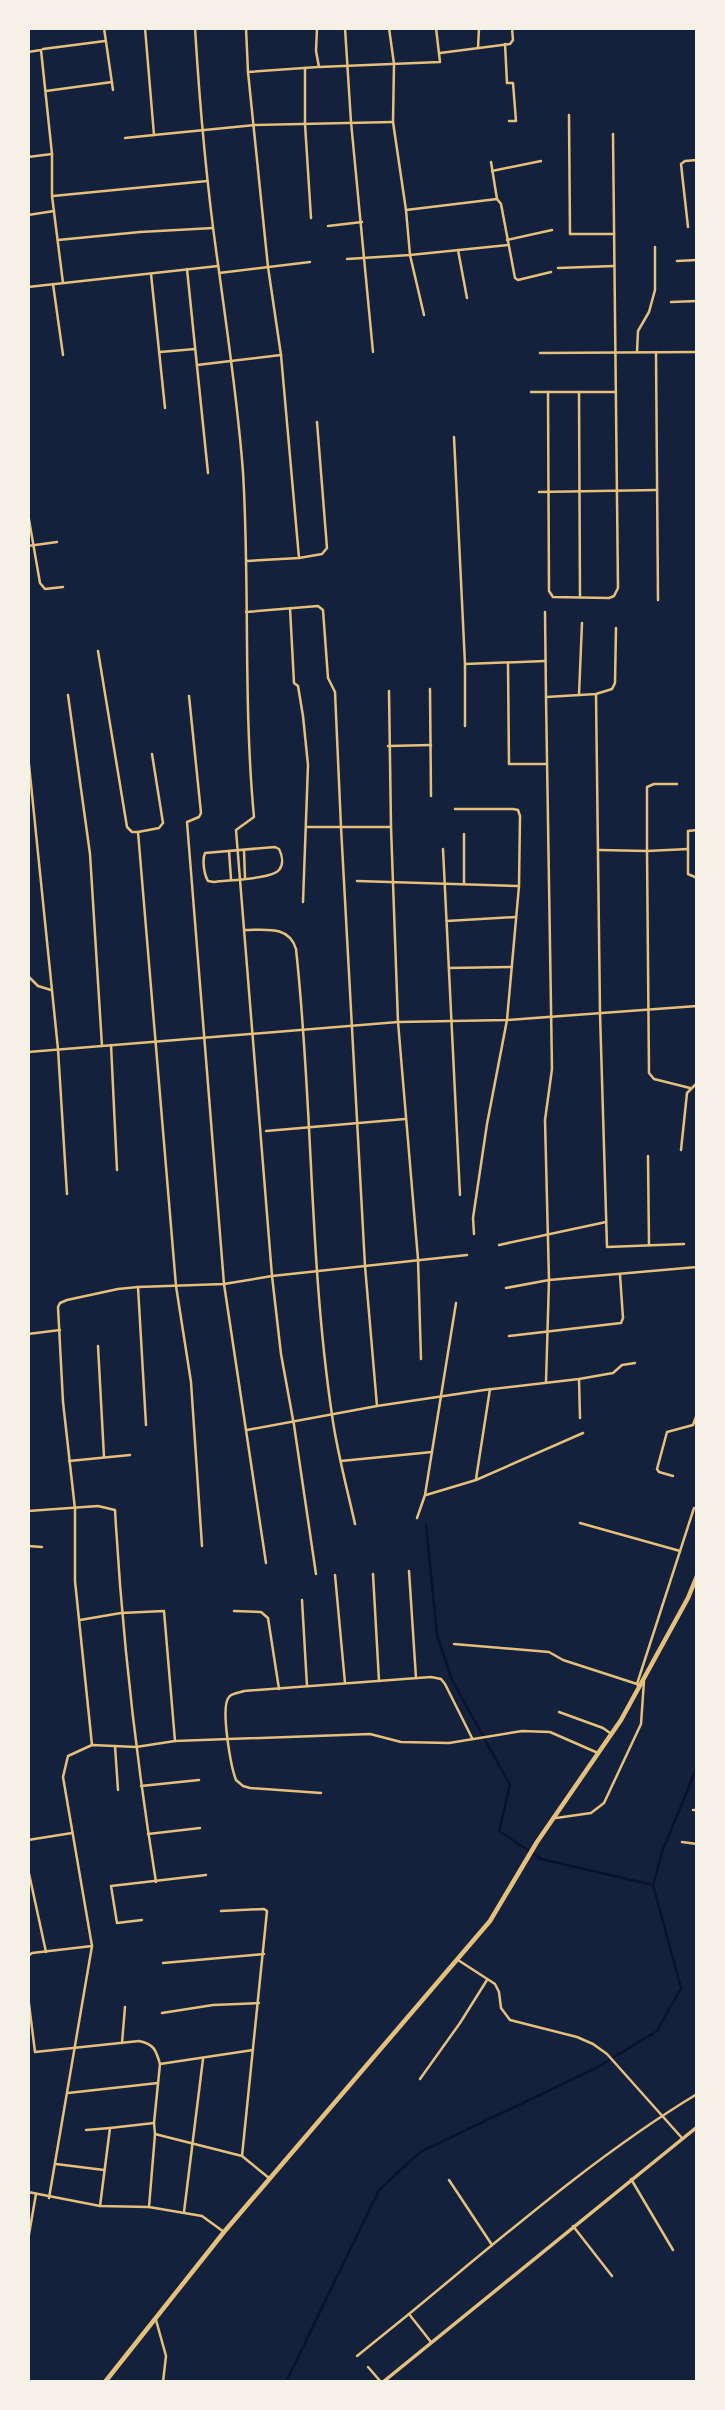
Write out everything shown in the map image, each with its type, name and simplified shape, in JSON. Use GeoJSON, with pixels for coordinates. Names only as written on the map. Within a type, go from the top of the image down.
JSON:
{"type":"FeatureCollection","features":[{"type":"Feature","properties":{"kind":"main road"},"geometry":{"type":"LineString","coordinates":[[104,2382],[224,2232],[490,1921],[537,1842],[612,1734],[688,1598],[697,1576]]}},
{"type":"Feature","properties":{"kind":"street"},"geometry":{"type":"LineString","coordinates":[[104,28],[113,90]]}},
{"type":"Feature","properties":{"kind":"street"},"geometry":{"type":"LineString","coordinates":[[145,28],[154,135]]}},
{"type":"Feature","properties":{"kind":"street"},"geometry":{"type":"LineString","coordinates":[[195,28],[201,131],[233,361],[243,473],[248,757],[254,817],[236,830],[272,1276],[281,1354],[294,1421],[316,1574]]}},
{"type":"Feature","properties":{"kind":"street"},"geometry":{"type":"LineString","coordinates":[[246,28],[248,72],[268,267],[281,355],[299,558]]}},
{"type":"Feature","properties":{"kind":"street"},"geometry":{"type":"LineString","coordinates":[[317,28],[316,51],[319,67]]}},
{"type":"Feature","properties":{"kind":"street"},"geometry":{"type":"LineString","coordinates":[[345,28],[351,122],[373,352]]}},
{"type":"Feature","properties":{"kind":"street"},"geometry":{"type":"LineString","coordinates":[[389,28],[394,64],[393,122],[410,255],[424,315]]}},
{"type":"Feature","properties":{"kind":"street"},"geometry":{"type":"LineString","coordinates":[[248,72],[440,62],[436,28]]}},
{"type":"Feature","properties":{"kind":"street"},"geometry":{"type":"LineString","coordinates":[[478,48],[479,28]]}},
{"type":"Feature","properties":{"kind":"street"},"geometry":{"type":"LineString","coordinates":[[439,54],[510,44],[513,40],[512,28]]}},
{"type":"Feature","properties":{"kind":"street"},"geometry":{"type":"LineString","coordinates":[[28,52],[105,41]]}},
{"type":"Feature","properties":{"kind":"street"},"geometry":{"type":"LineString","coordinates":[[505,44],[507,83],[513,83],[516,121],[509,121]]}},
{"type":"Feature","properties":{"kind":"street"},"geometry":{"type":"LineString","coordinates":[[41,50],[52,154],[52,196],[63,283]]}},
{"type":"Feature","properties":{"kind":"street"},"geometry":{"type":"LineString","coordinates":[[305,68],[305,124],[311,218]]}},
{"type":"Feature","properties":{"kind":"street"},"geometry":{"type":"LineString","coordinates":[[46,91],[112,82]]}},
{"type":"Feature","properties":{"kind":"street"},"geometry":{"type":"LineString","coordinates":[[569,115],[570,234],[614,234]]}},
{"type":"Feature","properties":{"kind":"street"},"geometry":{"type":"LineString","coordinates":[[125,138],[255,125],[393,122]]}},
{"type":"Feature","properties":{"kind":"street"},"geometry":{"type":"LineString","coordinates":[[548,392],[548,591],[553,597],[608,598],[616,592],[613,134]]}},
{"type":"Feature","properties":{"kind":"street"},"geometry":{"type":"LineString","coordinates":[[28,156],[52,154]]}},
{"type":"Feature","properties":{"kind":"street"},"geometry":{"type":"LineString","coordinates":[[688,227],[681,164],[697,160]]}},
{"type":"Feature","properties":{"kind":"street"},"geometry":{"type":"LineString","coordinates":[[492,171],[541,161]]}},
{"type":"Feature","properties":{"kind":"street"},"geometry":{"type":"LineString","coordinates":[[491,162],[516,279],[551,271]]}},
{"type":"Feature","properties":{"kind":"street"},"geometry":{"type":"LineString","coordinates":[[52,196],[207,181]]}},
{"type":"Feature","properties":{"kind":"street"},"geometry":{"type":"LineString","coordinates":[[406,210],[497,199]]}},
{"type":"Feature","properties":{"kind":"street"},"geometry":{"type":"LineString","coordinates":[[28,215],[54,212]]}},
{"type":"Feature","properties":{"kind":"street"},"geometry":{"type":"LineString","coordinates":[[328,226],[362,222]]}},
{"type":"Feature","properties":{"kind":"street"},"geometry":{"type":"LineString","coordinates":[[58,240],[213,228]]}},
{"type":"Feature","properties":{"kind":"street"},"geometry":{"type":"LineString","coordinates":[[346,259],[458,250],[508,242],[552,230]]}},
{"type":"Feature","properties":{"kind":"street"},"geometry":{"type":"LineString","coordinates":[[636,352],[638,331],[649,312],[654,290],[655,247]]}},
{"type":"Feature","properties":{"kind":"street"},"geometry":{"type":"LineString","coordinates":[[458,250],[467,298]]}},
{"type":"Feature","properties":{"kind":"street"},"geometry":{"type":"LineString","coordinates":[[677,261],[697,260]]}},
{"type":"Feature","properties":{"kind":"street"},"geometry":{"type":"LineString","coordinates":[[219,273],[310,262]]}},
{"type":"Feature","properties":{"kind":"street"},"geometry":{"type":"LineString","coordinates":[[28,287],[218,266]]}},
{"type":"Feature","properties":{"kind":"street"},"geometry":{"type":"LineString","coordinates":[[558,268],[615,266]]}},
{"type":"Feature","properties":{"kind":"street"},"geometry":{"type":"LineString","coordinates":[[187,269],[208,473]]}},
{"type":"Feature","properties":{"kind":"street"},"geometry":{"type":"LineString","coordinates":[[151,274],[165,408]]}},
{"type":"Feature","properties":{"kind":"street"},"geometry":{"type":"LineString","coordinates":[[52,284],[63,355]]}},
{"type":"Feature","properties":{"kind":"street"},"geometry":{"type":"LineString","coordinates":[[671,302],[697,302]]}},
{"type":"Feature","properties":{"kind":"street"},"geometry":{"type":"LineString","coordinates":[[159,353],[195,349]]}},
{"type":"Feature","properties":{"kind":"street"},"geometry":{"type":"LineString","coordinates":[[656,352],[658,600]]}},
{"type":"Feature","properties":{"kind":"street"},"geometry":{"type":"LineString","coordinates":[[540,353],[697,352]]}},
{"type":"Feature","properties":{"kind":"street"},"geometry":{"type":"LineString","coordinates":[[197,365],[281,355]]}},
{"type":"Feature","properties":{"kind":"street"},"geometry":{"type":"LineString","coordinates":[[531,392],[615,392]]}},
{"type":"Feature","properties":{"kind":"street"},"geometry":{"type":"LineString","coordinates":[[579,392],[580,597]]}},
{"type":"Feature","properties":{"kind":"street"},"geometry":{"type":"LineString","coordinates":[[245,561],[299,558],[322,554],[327,548],[317,422]]}},
{"type":"Feature","properties":{"kind":"street"},"geometry":{"type":"LineString","coordinates":[[454,437],[465,664],[464,726]]}},
{"type":"Feature","properties":{"kind":"street"},"geometry":{"type":"LineString","coordinates":[[539,492],[657,491]]}},
{"type":"Feature","properties":{"kind":"street"},"geometry":{"type":"LineString","coordinates":[[28,514],[40,583],[45,589],[64,587]]}},
{"type":"Feature","properties":{"kind":"street"},"geometry":{"type":"LineString","coordinates":[[28,546],[57,541]]}},
{"type":"Feature","properties":{"kind":"street"},"geometry":{"type":"LineString","coordinates":[[246,612],[318,606],[323,610],[328,678],[335,692],[365,1266],[377,1406]]}},
{"type":"Feature","properties":{"kind":"street"},"geometry":{"type":"LineString","coordinates":[[290,608],[294,682],[298,685],[303,716],[307,765],[303,901]]}},
{"type":"Feature","properties":{"kind":"street"},"geometry":{"type":"LineString","coordinates":[[545,611],[552,1016],[552,1069],[545,1120],[549,1280],[546,1382]]}},
{"type":"Feature","properties":{"kind":"street"},"geometry":{"type":"LineString","coordinates":[[579,695],[582,623]]}},
{"type":"Feature","properties":{"kind":"street"},"geometry":{"type":"LineString","coordinates":[[546,697],[608,692],[615,683],[616,628]]}},
{"type":"Feature","properties":{"kind":"street"},"geometry":{"type":"LineString","coordinates":[[98,651],[127,827],[132,832],[159,828],[163,823],[152,754]]}},
{"type":"Feature","properties":{"kind":"street"},"geometry":{"type":"LineString","coordinates":[[465,664],[544,661]]}},
{"type":"Feature","properties":{"kind":"street"},"geometry":{"type":"LineString","coordinates":[[508,664],[509,764],[547,764]]}},
{"type":"Feature","properties":{"kind":"street"},"geometry":{"type":"LineString","coordinates":[[430,689],[431,796]]}},
{"type":"Feature","properties":{"kind":"street"},"geometry":{"type":"LineString","coordinates":[[388,691],[398,1022],[418,1259],[421,1359]]}},
{"type":"Feature","properties":{"kind":"street"},"geometry":{"type":"LineString","coordinates":[[596,694],[600,1013],[607,1247],[684,1244]]}},
{"type":"Feature","properties":{"kind":"street"},"geometry":{"type":"LineString","coordinates":[[68,695],[90,854],[102,1046]]}},
{"type":"Feature","properties":{"kind":"street"},"geometry":{"type":"LineString","coordinates":[[189,696],[201,813],[199,817],[187,822],[224,1284],[266,1563]]}},
{"type":"Feature","properties":{"kind":"street"},"geometry":{"type":"LineString","coordinates":[[388,746],[431,745]]}},
{"type":"Feature","properties":{"kind":"street"},"geometry":{"type":"LineString","coordinates":[[28,755],[58,1049],[67,1194]]}},
{"type":"Feature","properties":{"kind":"street"},"geometry":{"type":"LineString","coordinates":[[677,784],[654,784],[647,787],[651,1076],[690,1088]]}},
{"type":"Feature","properties":{"kind":"street"},"geometry":{"type":"LineString","coordinates":[[455,809],[518,810],[520,816],[519,886],[507,1020],[487,1124],[473,1218],[474,1234]]}},
{"type":"Feature","properties":{"kind":"street"},"geometry":{"type":"LineString","coordinates":[[306,827],[391,827]]}},
{"type":"Feature","properties":{"kind":"street"},"geometry":{"type":"LineString","coordinates":[[697,830],[688,831],[688,874],[697,878]]}},
{"type":"Feature","properties":{"kind":"street"},"geometry":{"type":"LineString","coordinates":[[138,832],[176,1286],[191,1382],[202,1546]]}},
{"type":"Feature","properties":{"kind":"street"},"geometry":{"type":"LineString","coordinates":[[464,834],[464,884]]}},
{"type":"Feature","properties":{"kind":"street"},"geometry":{"type":"LineString","coordinates":[[275,847],[282,856],[281,868],[278,872],[240,879],[208,881],[205,876],[205,853],[238,852],[275,847]]}},
{"type":"Feature","properties":{"kind":"street"},"geometry":{"type":"LineString","coordinates":[[443,849],[460,1195]]}},
{"type":"Feature","properties":{"kind":"street"},"geometry":{"type":"LineString","coordinates":[[598,850],[688,849]]}},
{"type":"Feature","properties":{"kind":"street"},"geometry":{"type":"LineString","coordinates":[[229,851],[231,880]]}},
{"type":"Feature","properties":{"kind":"street"},"geometry":{"type":"LineString","coordinates":[[244,851],[245,878]]}},
{"type":"Feature","properties":{"kind":"street"},"geometry":{"type":"LineString","coordinates":[[357,881],[519,886]]}},
{"type":"Feature","properties":{"kind":"street"},"geometry":{"type":"LineString","coordinates":[[447,921],[516,917]]}},
{"type":"Feature","properties":{"kind":"street"},"geometry":{"type":"LineString","coordinates":[[244,930],[281,931],[294,940],[296,948],[304,1029],[318,1271],[332,1415],[355,1524]]}},
{"type":"Feature","properties":{"kind":"street"},"geometry":{"type":"LineString","coordinates":[[449,968],[512,967]]}},
{"type":"Feature","properties":{"kind":"street"},"geometry":{"type":"LineString","coordinates":[[28,976],[38,986],[52,990]]}},
{"type":"Feature","properties":{"kind":"street"},"geometry":{"type":"LineString","coordinates":[[28,1052],[398,1022],[507,1020],[697,1006],[697,1020]]}},
{"type":"Feature","properties":{"kind":"street"},"geometry":{"type":"LineString","coordinates":[[111,1045],[117,1170]]}},
{"type":"Feature","properties":{"kind":"street"},"geometry":{"type":"LineString","coordinates":[[681,1150],[685,1099],[690,1088],[697,1083]]}},
{"type":"Feature","properties":{"kind":"street"},"geometry":{"type":"LineString","coordinates":[[266,1132],[405,1119]]}},
{"type":"Feature","properties":{"kind":"street"},"geometry":{"type":"LineString","coordinates":[[648,1156],[649,1245]]}},
{"type":"Feature","properties":{"kind":"street"},"geometry":{"type":"LineString","coordinates":[[499,1245],[606,1222]]}},
{"type":"Feature","properties":{"kind":"street"},"geometry":{"type":"LineString","coordinates":[[92,1745],[75,1581],[75,1509],[63,1402],[58,1307],[60,1303],[118,1289],[224,1284],[272,1276],[467,1255]]}},
{"type":"Feature","properties":{"kind":"street"},"geometry":{"type":"LineString","coordinates":[[506,1288],[549,1280],[697,1267]]}},
{"type":"Feature","properties":{"kind":"street"},"geometry":{"type":"LineString","coordinates":[[509,1336],[621,1322],[620,1275]]}},
{"type":"Feature","properties":{"kind":"street"},"geometry":{"type":"LineString","coordinates":[[138,1287],[146,1425]]}},
{"type":"Feature","properties":{"kind":"street"},"geometry":{"type":"LineString","coordinates":[[417,1518],[425,1495],[456,1303]]}},
{"type":"Feature","properties":{"kind":"street"},"geometry":{"type":"LineString","coordinates":[[28,1334],[60,1330]]}},
{"type":"Feature","properties":{"kind":"street"},"geometry":{"type":"LineString","coordinates":[[98,1346],[104,1457]]}},
{"type":"Feature","properties":{"kind":"street"},"geometry":{"type":"LineString","coordinates":[[246,1430],[440,1396],[579,1379],[613,1373],[622,1365],[635,1363]]}},
{"type":"Feature","properties":{"kind":"street"},"geometry":{"type":"LineString","coordinates":[[579,1379],[580,1418]]}},
{"type":"Feature","properties":{"kind":"street"},"geometry":{"type":"LineString","coordinates":[[476,1480],[490,1389]]}},
{"type":"Feature","properties":{"kind":"street"},"geometry":{"type":"LineString","coordinates":[[673,1476],[659,1472],[657,1467],[667,1432],[693,1425],[697,1414]]}},
{"type":"Feature","properties":{"kind":"street"},"geometry":{"type":"LineString","coordinates":[[425,1495],[476,1480],[583,1433]]}},
{"type":"Feature","properties":{"kind":"street"},"geometry":{"type":"LineString","coordinates":[[341,1461],[432,1452]]}},
{"type":"Feature","properties":{"kind":"street"},"geometry":{"type":"LineString","coordinates":[[69,1461],[130,1455]]}},
{"type":"Feature","properties":{"kind":"street"},"geometry":{"type":"LineString","coordinates":[[28,1511],[98,1506],[115,1510],[121,1612],[141,1786],[156,1882]]}},
{"type":"Feature","properties":{"kind":"street"},"geometry":{"type":"LineString","coordinates":[[454,1644],[549,1652],[562,1660],[638,1686],[694,1508]]}},
{"type":"Feature","properties":{"kind":"street"},"geometry":{"type":"LineString","coordinates":[[580,1522],[680,1551]]}},
{"type":"Feature","properties":{"kind":"street"},"geometry":{"type":"LineString","coordinates":[[28,1546],[42,1547]]}},
{"type":"Feature","properties":{"kind":"street"},"geometry":{"type":"LineString","coordinates":[[409,1571],[416,1678]]}},
{"type":"Feature","properties":{"kind":"street"},"geometry":{"type":"LineString","coordinates":[[373,1574],[379,1681]]}},
{"type":"Feature","properties":{"kind":"street"},"geometry":{"type":"LineString","coordinates":[[335,1575],[345,1684]]}},
{"type":"Feature","properties":{"kind":"street"},"geometry":{"type":"LineString","coordinates":[[302,1600],[307,1686]]}},
{"type":"Feature","properties":{"kind":"street"},"geometry":{"type":"LineString","coordinates":[[80,1620],[121,1612],[164,1611],[175,1741]]}},
{"type":"Feature","properties":{"kind":"street"},"geometry":{"type":"LineString","coordinates":[[234,1611],[261,1612],[268,1618],[278,1689]]}},
{"type":"Feature","properties":{"kind":"street"},"geometry":{"type":"LineString","coordinates":[[321,1793],[243,1786],[236,1780],[231,1768],[227,1739],[226,1700],[231,1695],[244,1691],[431,1677],[441,1679],[472,1739]]}},
{"type":"Feature","properties":{"kind":"street"},"geometry":{"type":"LineString","coordinates":[[553,1818],[591,1813],[604,1803],[641,1724],[644,1678]]}},
{"type":"Feature","properties":{"kind":"street"},"geometry":{"type":"LineString","coordinates":[[559,1712],[612,1734]]}},
{"type":"Feature","properties":{"kind":"street"},"geometry":{"type":"LineString","coordinates":[[49,2198],[92,1946],[63,1777],[68,1756],[92,1745],[136,1747],[175,1741],[370,1734],[401,1742],[449,1743],[522,1731],[550,1732],[598,1753]]}},
{"type":"Feature","properties":{"kind":"street"},"geometry":{"type":"LineString","coordinates":[[115,1746],[118,1790]]}},
{"type":"Feature","properties":{"kind":"street"},"geometry":{"type":"LineString","coordinates":[[141,1786],[200,1780]]}},
{"type":"Feature","properties":{"kind":"street"},"geometry":{"type":"LineString","coordinates":[[148,1834],[200,1828]]}},
{"type":"Feature","properties":{"kind":"street"},"geometry":{"type":"LineString","coordinates":[[28,1840],[72,1833]]}},
{"type":"Feature","properties":{"kind":"street"},"geometry":{"type":"LineString","coordinates":[[682,1842],[697,1844]]}},
{"type":"Feature","properties":{"kind":"street"},"geometry":{"type":"LineString","coordinates":[[28,1869],[46,1952]]}},
{"type":"Feature","properties":{"kind":"street"},"geometry":{"type":"LineString","coordinates":[[142,1920],[117,1923],[111,1886],[206,1875]]}},
{"type":"Feature","properties":{"kind":"street"},"geometry":{"type":"LineString","coordinates":[[221,1911],[267,1911],[242,2156]]}},
{"type":"Feature","properties":{"kind":"street"},"geometry":{"type":"LineString","coordinates":[[28,1956],[92,1946]]}},
{"type":"Feature","properties":{"kind":"street"},"geometry":{"type":"LineString","coordinates":[[163,1962],[264,1954]]}},
{"type":"Feature","properties":{"kind":"street"},"geometry":{"type":"LineString","coordinates":[[458,1960],[495,1984],[501,2008],[510,2020],[577,2037],[607,2054],[682,2138]]}},
{"type":"Feature","properties":{"kind":"street"},"geometry":{"type":"LineString","coordinates":[[420,2079],[488,1979]]}},
{"type":"Feature","properties":{"kind":"street"},"geometry":{"type":"LineString","coordinates":[[28,1996],[35,2052],[139,2041],[152,2045],[156,2050],[160,2064],[149,2207]]}},
{"type":"Feature","properties":{"kind":"street"},"geometry":{"type":"LineString","coordinates":[[162,2012],[214,2005],[258,2003]]}},
{"type":"Feature","properties":{"kind":"street"},"geometry":{"type":"LineString","coordinates":[[122,2043],[125,2007]]}},
{"type":"Feature","properties":{"kind":"street"},"geometry":{"type":"LineString","coordinates":[[160,2064],[253,2050]]}},
{"type":"Feature","properties":{"kind":"street"},"geometry":{"type":"LineString","coordinates":[[184,2213],[203,2059]]}},
{"type":"Feature","properties":{"kind":"street"},"geometry":{"type":"LineString","coordinates":[[67,2093],[158,2083]]}},
{"type":"Feature","properties":{"kind":"street"},"geometry":{"type":"LineString","coordinates":[[357,2356],[492,2245],[661,2116],[697,2094]]}},
{"type":"Feature","properties":{"kind":"street"},"geometry":{"type":"LineString","coordinates":[[86,2130],[154,2123]]}},
{"type":"Feature","properties":{"kind":"street"},"geometry":{"type":"LineString","coordinates":[[368,2367],[382,2382],[697,2127]]}},
{"type":"Feature","properties":{"kind":"street"},"geometry":{"type":"LineString","coordinates":[[100,2206],[110,2128]]}},
{"type":"Feature","properties":{"kind":"street"},"geometry":{"type":"LineString","coordinates":[[155,2134],[242,2156],[270,2179]]}},
{"type":"Feature","properties":{"kind":"street"},"geometry":{"type":"LineString","coordinates":[[55,2164],[104,2170]]}},
{"type":"Feature","properties":{"kind":"street"},"geometry":{"type":"LineString","coordinates":[[631,2179],[673,2250]]}},
{"type":"Feature","properties":{"kind":"street"},"geometry":{"type":"LineString","coordinates":[[449,2180],[492,2245]]}},
{"type":"Feature","properties":{"kind":"street"},"geometry":{"type":"LineString","coordinates":[[28,2192],[100,2206],[149,2207],[202,2216],[224,2232]]}},
{"type":"Feature","properties":{"kind":"street"},"geometry":{"type":"LineString","coordinates":[[28,2240],[36,2194]]}},
{"type":"Feature","properties":{"kind":"street"},"geometry":{"type":"LineString","coordinates":[[573,2226],[612,2276]]}},
{"type":"Feature","properties":{"kind":"street"},"geometry":{"type":"LineString","coordinates":[[409,2315],[431,2342]]}},
{"type":"Feature","properties":{"kind":"street"},"geometry":{"type":"LineString","coordinates":[[155,2317],[166,2356],[163,2382]]}},
{"type":"Feature","properties":{"kind":"waterway"},"geometry":{"type":"LineString","coordinates":[[426,1525],[437,1635],[452,1680],[510,1785],[499,1831],[541,1859],[653,1885]]}},
{"type":"Feature","properties":{"kind":"waterway"},"geometry":{"type":"LineString","coordinates":[[286,2382],[379,2190],[420,2152],[596,2068],[657,2031],[681,1988],[653,1885],[662,1852],[697,1767]]}}]}
